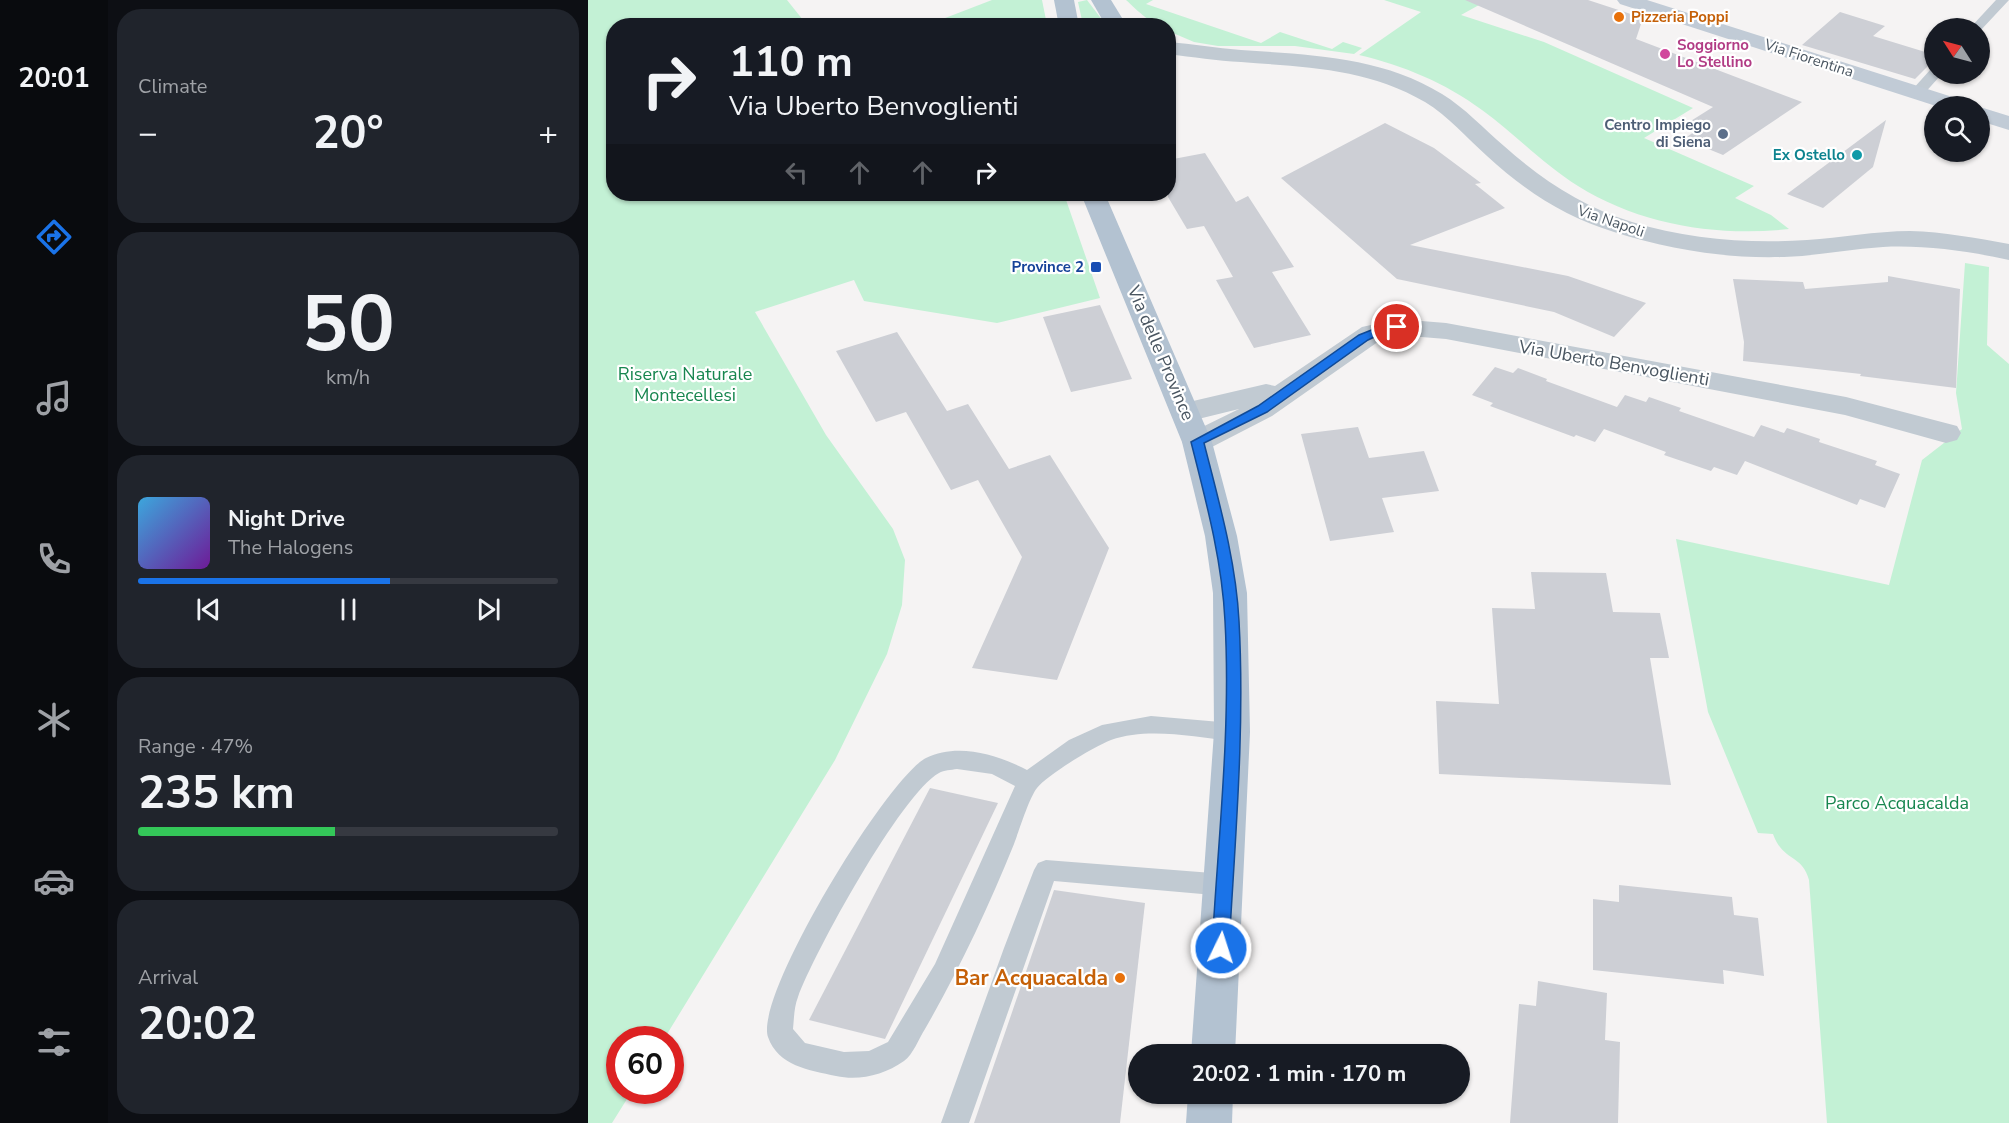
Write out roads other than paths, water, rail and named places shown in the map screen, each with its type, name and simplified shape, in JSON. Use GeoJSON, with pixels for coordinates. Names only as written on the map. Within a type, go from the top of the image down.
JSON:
{"type":"FeatureCollection","features":[{"type":"Feature","properties":{"kind":"main road"},"geometry":{"type":"LineString","coordinates":[[1064,0],[1067,18]]}},
{"type":"Feature","properties":{"kind":"main road"},"geometry":{"type":"LineString","coordinates":[[1101,0],[1112,18]]}},
{"type":"Feature","properties":{"kind":"main road","name":"Via Fiorentina"},"geometry":{"type":"LineString","coordinates":[[1627,0],[1926,96]]}},
{"type":"Feature","properties":{"kind":"main road"},"geometry":{"type":"LineString","coordinates":[[1990,117],[2009,123]]}},
{"type":"Feature","properties":{"kind":"main road","name":"Via delle Province"},"geometry":{"type":"LineString","coordinates":[[1096,201],[1197,442],[1221,536],[1230,593],[1232,732],[1215,1044]]}},
{"type":"Feature","properties":{"kind":"main road"},"geometry":{"type":"LineString","coordinates":[[1209,1123],[1210,1104]]}},
{"type":"Feature","properties":{"kind":"street","name":"Via Napoli"},"geometry":{"type":"LineString","coordinates":[[1176,58],[1311,59],[1372,71],[1420,91],[1445,105],[1524,178],[1548,195],[1589,215],[1646,234],[1693,244],[1737,249],[1804,248],[1874,240],[1910,239],[1958,243],[2009,252]]}},
{"type":"Feature","properties":{"kind":"street","name":"Via Uberto Benvoglienti"},"geometry":{"type":"LineString","coordinates":[[1197,442],[1262,409],[1372,333],[1397,327],[1417,327],[1815,400],[1885,415],[1946,433]]}},
{"type":"Feature","properties":{"kind":"street","name":"Via Uberto Benvoglienti"},"geometry":{"type":"LineString","coordinates":[[1186,412],[1294,386]]}},
{"type":"Feature","properties":{"kind":"lane"},"geometry":{"type":"LineString","coordinates":[[1986,18],[2003,0]]}},
{"type":"Feature","properties":{"kind":"lane"},"geometry":{"type":"LineString","coordinates":[[1917,93],[1925,84]]}},
{"type":"Feature","properties":{"kind":"lane"},"geometry":{"type":"LineString","coordinates":[[1028,782],[1009,770],[985,763],[955,761],[932,765],[906,788],[885,817],[803,958],[785,999],[779,1033],[796,1054],[844,1065],[871,1064],[897,1051],[944,972],[1028,782],[1077,746],[1110,731],[1150,725],[1232,732]]}},
{"type":"Feature","properties":{"kind":"lane"},"geometry":{"type":"LineString","coordinates":[[955,1123],[1016,948],[1046,870],[1225,885]]}},
{"type":"Feature","properties":{"kind":"place","name":"Pizzeria Poppi"},"geometry":{"type":"Point","coordinates":[1619,17]}},
{"type":"Feature","properties":{"kind":"place","name":"Soggiorno Lo Stellino"},"geometry":{"type":"Point","coordinates":[1665,54]}},
{"type":"Feature","properties":{"kind":"place","name":"Centro Impiego di Siena"},"geometry":{"type":"Point","coordinates":[1723,134]}},
{"type":"Feature","properties":{"kind":"place","name":"Ex Ostello"},"geometry":{"type":"Point","coordinates":[1857,155]}},
{"type":"Feature","properties":{"kind":"place","name":"Province 2"},"geometry":{"type":"Point","coordinates":[1096,267]}},
{"type":"Feature","properties":{"kind":"place","name":"Bar Acquacalda"},"geometry":{"type":"Point","coordinates":[1120,978]}},
{"type":"Feature","properties":{"kind":"park label","name":"Riserva Naturale Montecellesi"},"geometry":{"type":"Point","coordinates":[685,384]}},
{"type":"Feature","properties":{"kind":"park label","name":"Parco Acquacalda"},"geometry":{"type":"Point","coordinates":[1897,803]}}]}
